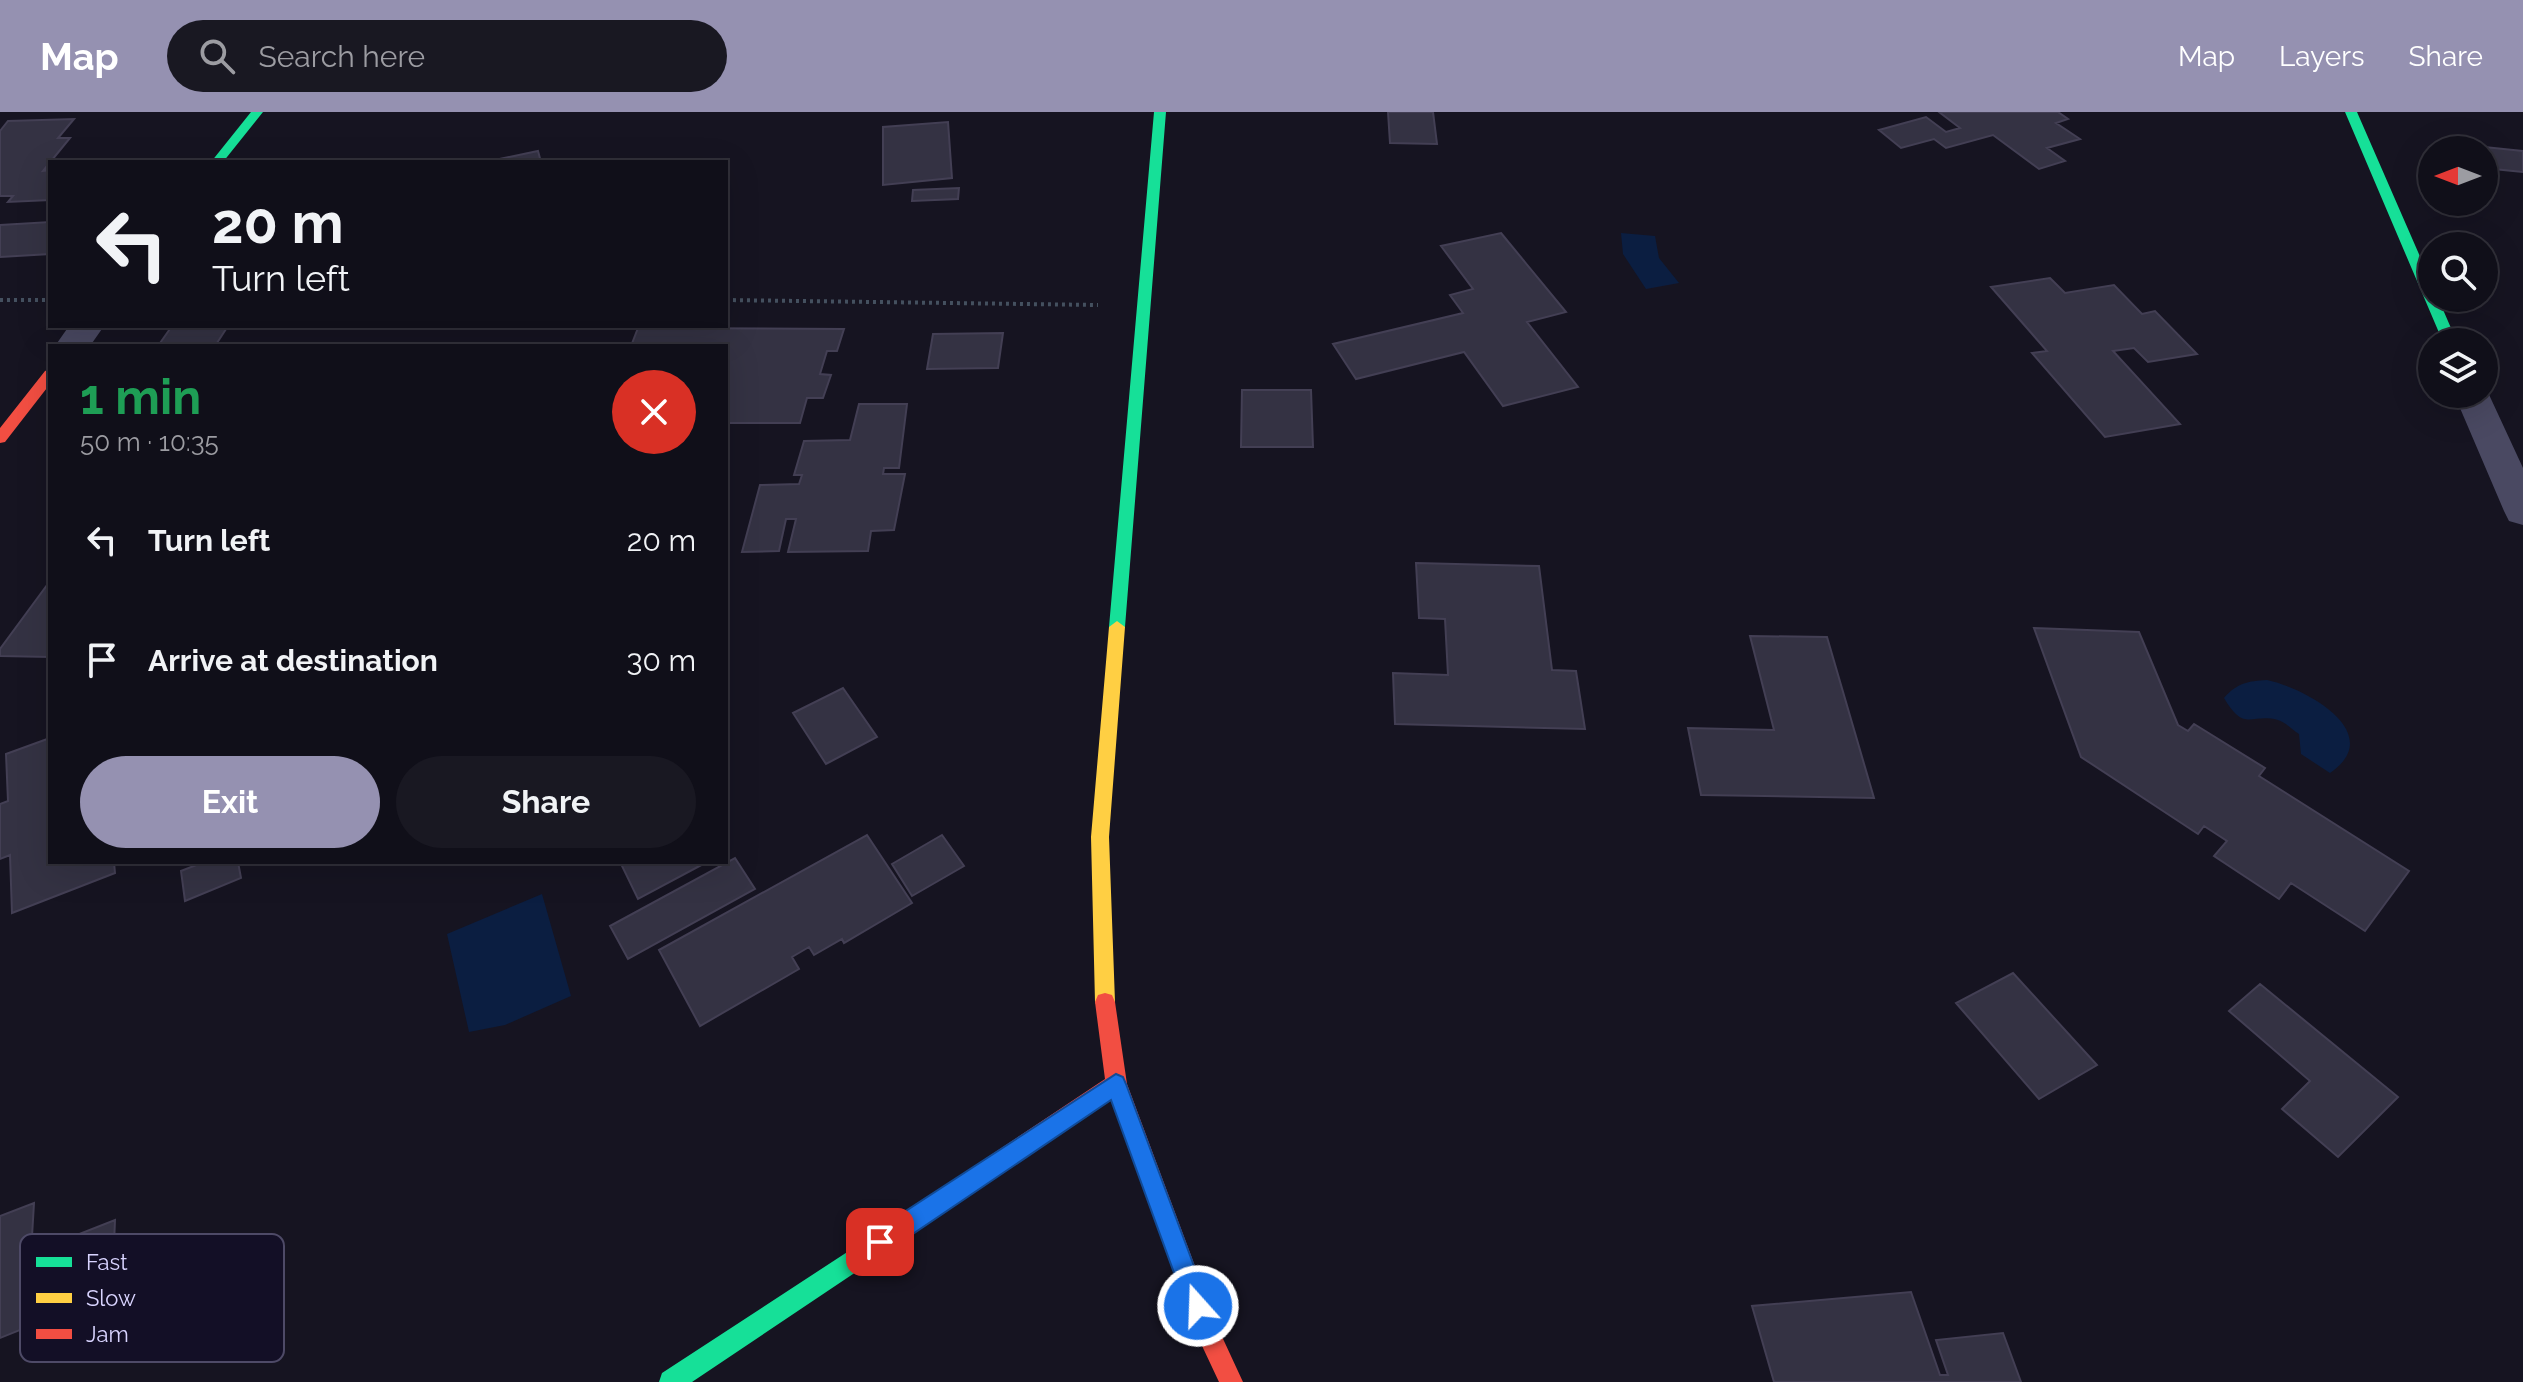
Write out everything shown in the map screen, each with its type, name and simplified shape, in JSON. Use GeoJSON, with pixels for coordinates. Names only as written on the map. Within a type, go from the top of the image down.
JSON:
{"type":"FeatureCollection","features":[{"type":"Feature","properties":{"kind":"street"},"geometry":{"type":"LineString","coordinates":[[219,160],[257,112]]}},
{"type":"Feature","properties":{"kind":"street"},"geometry":{"type":"LineString","coordinates":[[1160,112],[1100,837],[1105,1011],[1116,1084],[1208,1333],[1231,1382]]}},
{"type":"Feature","properties":{"kind":"street"},"geometry":{"type":"LineString","coordinates":[[2351,112],[2444,328]]}},
{"type":"Feature","properties":{"kind":"street"},"geometry":{"type":"LineString","coordinates":[[0,438],[48,377]]}},
{"type":"Feature","properties":{"kind":"street"},"geometry":{"type":"LineString","coordinates":[[2478,408],[2522,504]]}},
{"type":"Feature","properties":{"kind":"street"},"geometry":{"type":"LineString","coordinates":[[671,1382],[1116,1084]]}},
{"type":"Feature","properties":{"kind":"path"},"geometry":{"type":"LineString","coordinates":[[0,300],[48,300]]}},
{"type":"Feature","properties":{"kind":"path"},"geometry":{"type":"LineString","coordinates":[[728,300],[1143,305]]}},
{"type":"Feature","properties":{"kind":"water"},"geometry":{"type":"Polygon","coordinates":[[[1621,233],[1655,236],[1659,258],[1679,283],[1646,289],[1623,254],[1621,233]]]}},
{"type":"Feature","properties":{"kind":"water"},"geometry":{"type":"Polygon","coordinates":[[[2267,680],[2319,702],[2346,728],[2350,743],[2346,758],[2330,773],[2301,754],[2299,734],[2286,724],[2269,718],[2243,718],[2231,709],[2224,698],[2243,684],[2267,680]]]}},
{"type":"Feature","properties":{"kind":"water"},"geometry":{"type":"Polygon","coordinates":[[[542,894],[571,996],[505,1025],[469,1032],[447,934],[542,894]]]}},
{"type":"Feature","properties":{"kind":"building"},"geometry":{"type":"Polygon","coordinates":[[[1388,112],[1433,112],[1437,144],[1390,143],[1388,112]]]}},
{"type":"Feature","properties":{"kind":"building"},"geometry":{"type":"Polygon","coordinates":[[[1939,112],[2058,112],[2068,119],[2056,123],[2080,139],[2047,148],[2065,161],[2039,169],[1993,135],[1946,148],[1934,139],[1901,148],[1879,130],[1926,117],[1946,132],[1960,128],[1939,112]]]}},
{"type":"Feature","properties":{"kind":"building"},"geometry":{"type":"Polygon","coordinates":[[[74,119],[58,138],[70,138],[52,160],[48,160],[43,171],[48,170],[48,200],[8,202],[13,196],[0,196],[0,131],[8,121],[74,119]]]}},
{"type":"Feature","properties":{"kind":"building"},"geometry":{"type":"Polygon","coordinates":[[[948,122],[952,178],[883,185],[883,127],[948,122]]]}},
{"type":"Feature","properties":{"kind":"building"},"geometry":{"type":"Polygon","coordinates":[[[2498,148],[2523,151],[2523,172],[2498,169],[2498,148]]]}},
{"type":"Feature","properties":{"kind":"building"},"geometry":{"type":"Polygon","coordinates":[[[538,151],[540,160],[495,160],[538,151]]]}},
{"type":"Feature","properties":{"kind":"building"},"geometry":{"type":"Polygon","coordinates":[[[959,188],[958,199],[912,201],[913,190],[959,188]]]}},
{"type":"Feature","properties":{"kind":"building"},"geometry":{"type":"Polygon","coordinates":[[[48,222],[48,254],[0,257],[0,225],[48,222]]]}},
{"type":"Feature","properties":{"kind":"building"},"geometry":{"type":"Polygon","coordinates":[[[1501,233],[1566,312],[1527,322],[1578,387],[1503,406],[1464,352],[1356,379],[1333,344],[1463,313],[1450,295],[1473,289],[1441,246],[1501,233]]]}},
{"type":"Feature","properties":{"kind":"building"},"geometry":{"type":"Polygon","coordinates":[[[2050,278],[2065,293],[2114,285],[2142,314],[2155,311],[2197,354],[2148,362],[2134,348],[2113,351],[2180,424],[2105,437],[2032,353],[2047,351],[1991,287],[2050,278]]]}},
{"type":"Feature","properties":{"kind":"building"},"geometry":{"type":"Polygon","coordinates":[[[171,328],[227,328],[216,344],[159,344],[171,328]]]}},
{"type":"Feature","properties":{"kind":"building"},"geometry":{"type":"Polygon","coordinates":[[[638,328],[844,329],[837,351],[827,351],[820,374],[831,375],[823,398],[807,398],[800,423],[728,423],[728,344],[632,344],[638,328]]]}},
{"type":"Feature","properties":{"kind":"building"},"geometry":{"type":"Polygon","coordinates":[[[1003,333],[998,368],[927,369],[933,334],[1003,333]]]}},
{"type":"Feature","properties":{"kind":"building"},"geometry":{"type":"Polygon","coordinates":[[[1242,390],[1311,390],[1313,447],[1241,447],[1242,390]]]}},
{"type":"Feature","properties":{"kind":"building"},"geometry":{"type":"Polygon","coordinates":[[[859,404],[907,404],[899,468],[884,468],[883,474],[905,474],[894,530],[871,531],[868,551],[788,552],[796,519],[786,519],[779,551],[742,552],[760,485],[799,484],[802,475],[794,475],[804,441],[850,440],[859,404]]]}},
{"type":"Feature","properties":{"kind":"building"},"geometry":{"type":"Polygon","coordinates":[[[1416,563],[1539,566],[1552,670],[1576,671],[1585,729],[1395,724],[1393,673],[1448,675],[1445,619],[1419,618],[1416,563]]]}},
{"type":"Feature","properties":{"kind":"building"},"geometry":{"type":"Polygon","coordinates":[[[48,584],[48,657],[0,656],[0,649],[48,584]]]}},
{"type":"Feature","properties":{"kind":"building"},"geometry":{"type":"Polygon","coordinates":[[[2034,628],[2139,632],[2178,725],[2188,731],[2194,724],[2265,768],[2259,776],[2409,871],[2365,931],[2291,883],[2279,899],[2214,856],[2227,841],[2204,826],[2198,834],[2081,757],[2034,628]]]}},
{"type":"Feature","properties":{"kind":"building"},"geometry":{"type":"Polygon","coordinates":[[[1750,636],[1827,637],[1874,798],[1701,795],[1688,728],[1774,730],[1750,636]]]}},
{"type":"Feature","properties":{"kind":"building"},"geometry":{"type":"Polygon","coordinates":[[[843,688],[877,737],[826,764],[793,713],[843,688]]]}},
{"type":"Feature","properties":{"kind":"building"},"geometry":{"type":"Polygon","coordinates":[[[48,739],[48,864],[114,864],[115,873],[12,913],[10,855],[0,859],[0,804],[8,801],[6,754],[48,739]]]}},
{"type":"Feature","properties":{"kind":"building"},"geometry":{"type":"Polygon","coordinates":[[[867,835],[912,903],[844,943],[842,939],[814,955],[809,947],[792,957],[799,969],[700,1026],[659,950],[867,835]]]}},
{"type":"Feature","properties":{"kind":"building"},"geometry":{"type":"Polygon","coordinates":[[[942,835],[964,866],[912,896],[892,864],[942,835]]]}},
{"type":"Feature","properties":{"kind":"building"},"geometry":{"type":"Polygon","coordinates":[[[735,858],[755,889],[628,959],[610,926],[735,858]]]}},
{"type":"Feature","properties":{"kind":"building"},"geometry":{"type":"Polygon","coordinates":[[[199,864],[238,864],[241,878],[185,901],[181,871],[199,864]]]}},
{"type":"Feature","properties":{"kind":"building"},"geometry":{"type":"Polygon","coordinates":[[[626,864],[703,864],[638,899],[622,866],[626,864]]]}},
{"type":"Feature","properties":{"kind":"building"},"geometry":{"type":"Polygon","coordinates":[[[2013,973],[2097,1065],[2039,1099],[1956,1003],[2013,973]]]}},
{"type":"Feature","properties":{"kind":"building"},"geometry":{"type":"Polygon","coordinates":[[[2260,984],[2398,1097],[2338,1157],[2282,1109],[2310,1081],[2229,1011],[2260,984]]]}},
{"type":"Feature","properties":{"kind":"building"},"geometry":{"type":"Polygon","coordinates":[[[34,1203],[32,1234],[20,1234],[20,1330],[0,1338],[0,1216],[34,1203]]]}},
{"type":"Feature","properties":{"kind":"building"},"geometry":{"type":"Polygon","coordinates":[[[115,1220],[114,1234],[79,1234],[115,1220]]]}},
{"type":"Feature","properties":{"kind":"building"},"geometry":{"type":"Polygon","coordinates":[[[1911,1292],[1940,1375],[1948,1375],[1936,1340],[2003,1333],[2021,1382],[1774,1382],[1752,1306],[1911,1292]]]}},
{"type":"Feature","properties":{"kind":"traffic: fast"},"geometry":{"type":"LineString","coordinates":[[219,160],[257,112]]}},
{"type":"Feature","properties":{"kind":"traffic: fast"},"geometry":{"type":"LineString","coordinates":[[1117,627],[1160,112]]}},
{"type":"Feature","properties":{"kind":"traffic: fast"},"geometry":{"type":"LineString","coordinates":[[2351,112],[2444,328]]}},
{"type":"Feature","properties":{"kind":"traffic: fast"},"geometry":{"type":"LineString","coordinates":[[671,1382],[930,1209]]}},
{"type":"Feature","properties":{"kind":"traffic: slow"},"geometry":{"type":"LineString","coordinates":[[1105,1002],[1100,837],[1117,627]]}},
{"type":"Feature","properties":{"kind":"traffic: jam"},"geometry":{"type":"LineString","coordinates":[[0,438],[48,377]]}},
{"type":"Feature","properties":{"kind":"traffic: jam"},"geometry":{"type":"LineString","coordinates":[[1105,1002],[1116,1084],[1208,1333],[1231,1382]]}},
{"type":"Feature","properties":{"kind":"traffic: jam"},"geometry":{"type":"LineString","coordinates":[[930,1209],[1116,1084]]}},
{"type":"Feature","properties":{"kind":"route"},"geometry":{"type":"LineString","coordinates":[[880,1242],[1116,1084],[1198,1306]]}}]}
